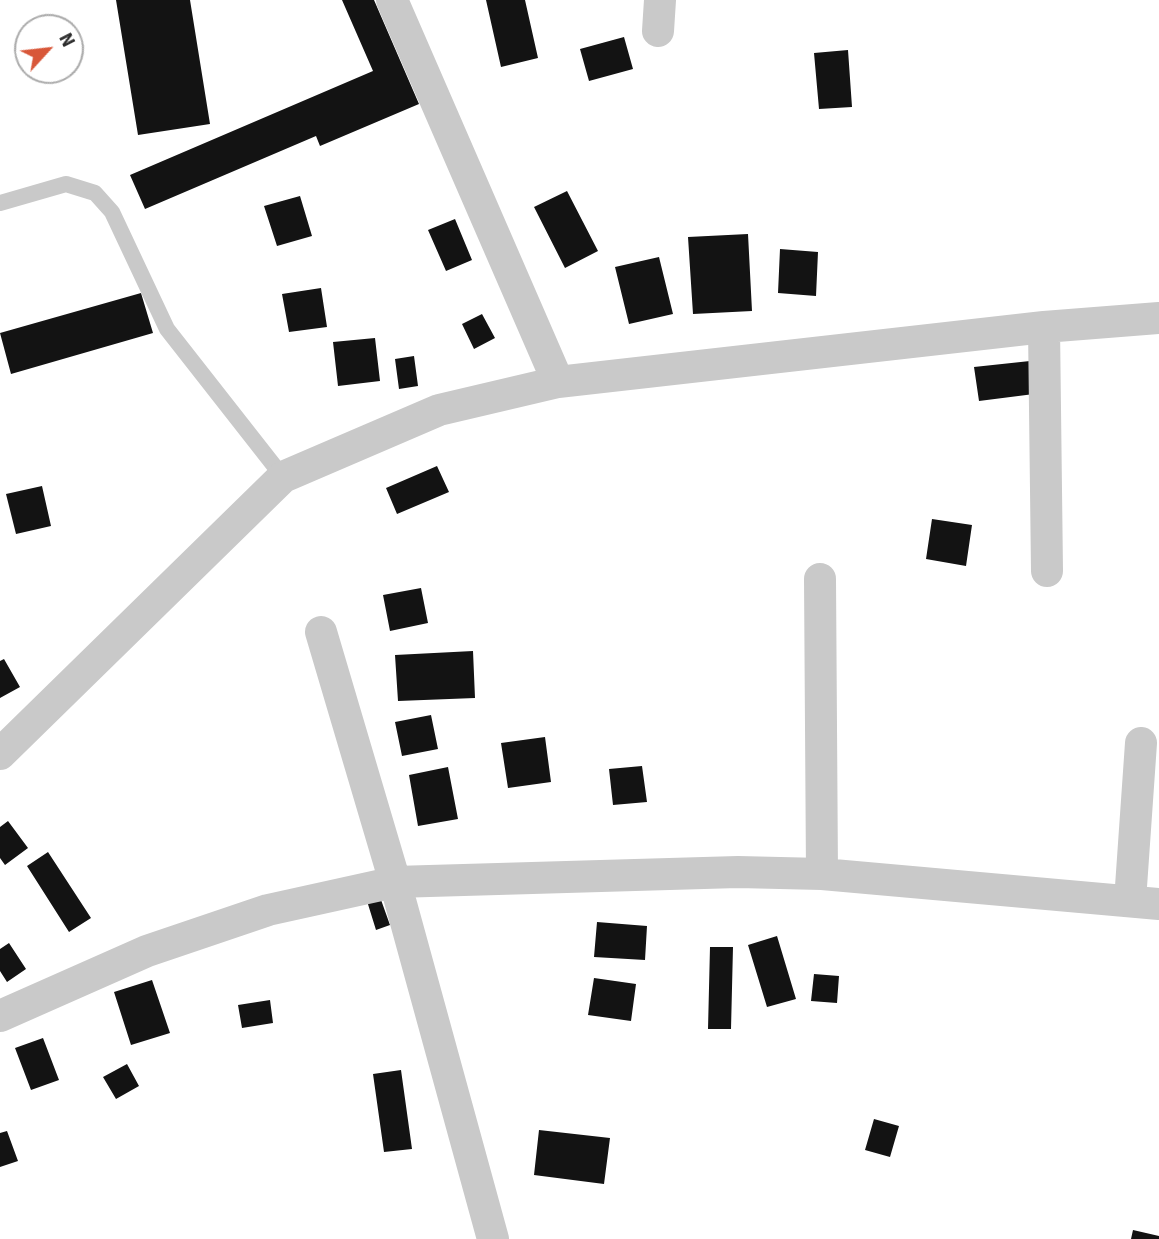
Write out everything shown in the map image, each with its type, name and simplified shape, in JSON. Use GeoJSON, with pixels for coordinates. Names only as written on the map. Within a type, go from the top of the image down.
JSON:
{"type":"FeatureCollection","features":[{"type":"Feature","properties":{"kind":"street"},"geometry":{"type":"LineString","coordinates":[[392,0],[558,382]]}},
{"type":"Feature","properties":{"kind":"street"},"geometry":{"type":"LineString","coordinates":[[0,754],[283,477],[439,410],[558,382],[1044,327],[1159,318]]}},
{"type":"Feature","properties":{"kind":"street"},"geometry":{"type":"LineString","coordinates":[[1044,327],[1047,571]]}},
{"type":"Feature","properties":{"kind":"street"},"geometry":{"type":"LineString","coordinates":[[820,579],[822,874]]}},
{"type":"Feature","properties":{"kind":"street"},"geometry":{"type":"LineString","coordinates":[[321,632],[395,882],[492,1239]]}},
{"type":"Feature","properties":{"kind":"street"},"geometry":{"type":"LineString","coordinates":[[0,1016],[146,951],[256,914],[395,882],[738,872],[822,874],[1145,902],[1141,743]]}},
{"type":"Feature","properties":{"kind":"lane"},"geometry":{"type":"LineString","coordinates":[[0,203],[66,184],[95,193],[113,212],[167,329],[283,477]]}},
{"type":"Feature","properties":{"kind":"building"},"geometry":{"type":"Polygon","coordinates":[[[116,0],[190,0],[210,124],[138,135],[116,0]]]}},
{"type":"Feature","properties":{"kind":"building"},"geometry":{"type":"Polygon","coordinates":[[[342,0],[374,0],[419,104],[320,146],[316,136],[145,209],[130,175],[373,71],[342,0]]]}},
{"type":"Feature","properties":{"kind":"building"},"geometry":{"type":"Polygon","coordinates":[[[486,0],[525,0],[538,58],[501,67],[486,0]]]}},
{"type":"Feature","properties":{"kind":"building"},"geometry":{"type":"Polygon","coordinates":[[[624,37],[633,69],[589,81],[580,49],[624,37]]]}},
{"type":"Feature","properties":{"kind":"building"},"geometry":{"type":"Polygon","coordinates":[[[848,50],[852,107],[819,109],[814,53],[848,50]]]}},
{"type":"Feature","properties":{"kind":"building"},"geometry":{"type":"Polygon","coordinates":[[[567,191],[598,251],[565,268],[534,207],[567,191]]]}},
{"type":"Feature","properties":{"kind":"building"},"geometry":{"type":"Polygon","coordinates":[[[300,196],[312,236],[277,246],[264,206],[300,196]]]}},
{"type":"Feature","properties":{"kind":"building"},"geometry":{"type":"Polygon","coordinates":[[[455,219],[472,260],[446,271],[428,230],[455,219]]]}},
{"type":"Feature","properties":{"kind":"building"},"geometry":{"type":"Polygon","coordinates":[[[748,234],[752,311],[693,314],[688,237],[748,234]]]}},
{"type":"Feature","properties":{"kind":"building"},"geometry":{"type":"Polygon","coordinates":[[[780,249],[818,252],[816,296],[778,293],[780,249]]]}},
{"type":"Feature","properties":{"kind":"building"},"geometry":{"type":"Polygon","coordinates":[[[659,257],[673,314],[629,324],[615,267],[659,257]]]}},
{"type":"Feature","properties":{"kind":"building"},"geometry":{"type":"Polygon","coordinates":[[[321,288],[327,327],[289,332],[282,294],[321,288]]]}},
{"type":"Feature","properties":{"kind":"building"},"geometry":{"type":"Polygon","coordinates":[[[141,293],[153,333],[11,374],[0,333],[141,293]]]}},
{"type":"Feature","properties":{"kind":"building"},"geometry":{"type":"Polygon","coordinates":[[[482,314],[495,338],[474,349],[462,324],[482,314]]]}},
{"type":"Feature","properties":{"kind":"building"},"geometry":{"type":"Polygon","coordinates":[[[375,338],[380,381],[338,386],[333,342],[375,338]]]}},
{"type":"Feature","properties":{"kind":"building"},"geometry":{"type":"Polygon","coordinates":[[[414,356],[418,386],[399,389],[395,359],[414,356]]]}},
{"type":"Feature","properties":{"kind":"building"},"geometry":{"type":"Polygon","coordinates":[[[1030,361],[1034,394],[979,401],[974,367],[1030,361]]]}},
{"type":"Feature","properties":{"kind":"building"},"geometry":{"type":"Polygon","coordinates":[[[437,466],[449,492],[397,514],[386,488],[437,466]]]}},
{"type":"Feature","properties":{"kind":"building"},"geometry":{"type":"Polygon","coordinates":[[[42,486],[51,526],[16,534],[6,494],[42,486]]]}},
{"type":"Feature","properties":{"kind":"building"},"geometry":{"type":"Polygon","coordinates":[[[932,519],[972,525],[966,566],[926,559],[932,519]]]}},
{"type":"Feature","properties":{"kind":"building"},"geometry":{"type":"Polygon","coordinates":[[[421,588],[428,623],[390,631],[383,595],[421,588]]]}},
{"type":"Feature","properties":{"kind":"building"},"geometry":{"type":"Polygon","coordinates":[[[473,651],[475,698],[398,701],[395,655],[473,651]]]}},
{"type":"Feature","properties":{"kind":"building"},"geometry":{"type":"Polygon","coordinates":[[[4,659],[20,687],[0,698],[0,661],[4,659]]]}},
{"type":"Feature","properties":{"kind":"building"},"geometry":{"type":"Polygon","coordinates":[[[431,715],[438,749],[402,756],[395,722],[431,715]]]}},
{"type":"Feature","properties":{"kind":"building"},"geometry":{"type":"Polygon","coordinates":[[[545,737],[551,782],[508,788],[501,743],[545,737]]]}},
{"type":"Feature","properties":{"kind":"building"},"geometry":{"type":"Polygon","coordinates":[[[642,766],[647,802],[613,805],[609,769],[642,766]]]}},
{"type":"Feature","properties":{"kind":"building"},"geometry":{"type":"Polygon","coordinates":[[[448,767],[458,819],[418,826],[409,775],[448,767]]]}},
{"type":"Feature","properties":{"kind":"building"},"geometry":{"type":"Polygon","coordinates":[[[8,821],[28,848],[5,865],[0,858],[0,827],[8,821]]]}},
{"type":"Feature","properties":{"kind":"building"},"geometry":{"type":"Polygon","coordinates":[[[48,852],[91,918],[69,932],[27,866],[48,852]]]}},
{"type":"Feature","properties":{"kind":"building"},"geometry":{"type":"Polygon","coordinates":[[[380,897],[390,925],[376,930],[367,901],[380,897]]]}},
{"type":"Feature","properties":{"kind":"building"},"geometry":{"type":"Polygon","coordinates":[[[597,922],[647,926],[645,960],[594,957],[597,922]]]}},
{"type":"Feature","properties":{"kind":"building"},"geometry":{"type":"Polygon","coordinates":[[[777,936],[796,999],[767,1007],[748,945],[777,936]]]}},
{"type":"Feature","properties":{"kind":"building"},"geometry":{"type":"Polygon","coordinates":[[[9,943],[26,969],[7,982],[0,971],[0,949],[9,943]]]}},
{"type":"Feature","properties":{"kind":"building"},"geometry":{"type":"Polygon","coordinates":[[[710,947],[733,947],[731,1029],[708,1029],[710,947]]]}},
{"type":"Feature","properties":{"kind":"building"},"geometry":{"type":"Polygon","coordinates":[[[814,974],[839,976],[837,1003],[811,1001],[814,974]]]}},
{"type":"Feature","properties":{"kind":"building"},"geometry":{"type":"Polygon","coordinates":[[[594,978],[636,984],[631,1021],[588,1015],[594,978]]]}},
{"type":"Feature","properties":{"kind":"building"},"geometry":{"type":"Polygon","coordinates":[[[152,980],[170,1033],[131,1045],[114,992],[152,980]]]}},
{"type":"Feature","properties":{"kind":"building"},"geometry":{"type":"Polygon","coordinates":[[[270,1000],[273,1023],[242,1028],[238,1005],[270,1000]]]}},
{"type":"Feature","properties":{"kind":"building"},"geometry":{"type":"Polygon","coordinates":[[[43,1038],[59,1080],[31,1090],[15,1048],[43,1038]]]}},
{"type":"Feature","properties":{"kind":"building"},"geometry":{"type":"Polygon","coordinates":[[[127,1064],[139,1086],[116,1099],[103,1077],[127,1064]]]}},
{"type":"Feature","properties":{"kind":"building"},"geometry":{"type":"Polygon","coordinates":[[[401,1070],[412,1149],[384,1152],[373,1074],[401,1070]]]}},
{"type":"Feature","properties":{"kind":"building"},"geometry":{"type":"Polygon","coordinates":[[[874,1119],[899,1126],[890,1157],[865,1150],[874,1119]]]}},
{"type":"Feature","properties":{"kind":"building"},"geometry":{"type":"Polygon","coordinates":[[[539,1130],[610,1138],[604,1184],[534,1175],[539,1130]]]}},
{"type":"Feature","properties":{"kind":"building"},"geometry":{"type":"Polygon","coordinates":[[[7,1131],[18,1161],[0,1167],[0,1133],[7,1131]]]}},
{"type":"Feature","properties":{"kind":"building"},"geometry":{"type":"Polygon","coordinates":[[[1133,1230],[1159,1236],[1159,1239],[1131,1239],[1133,1230]]]}}]}
